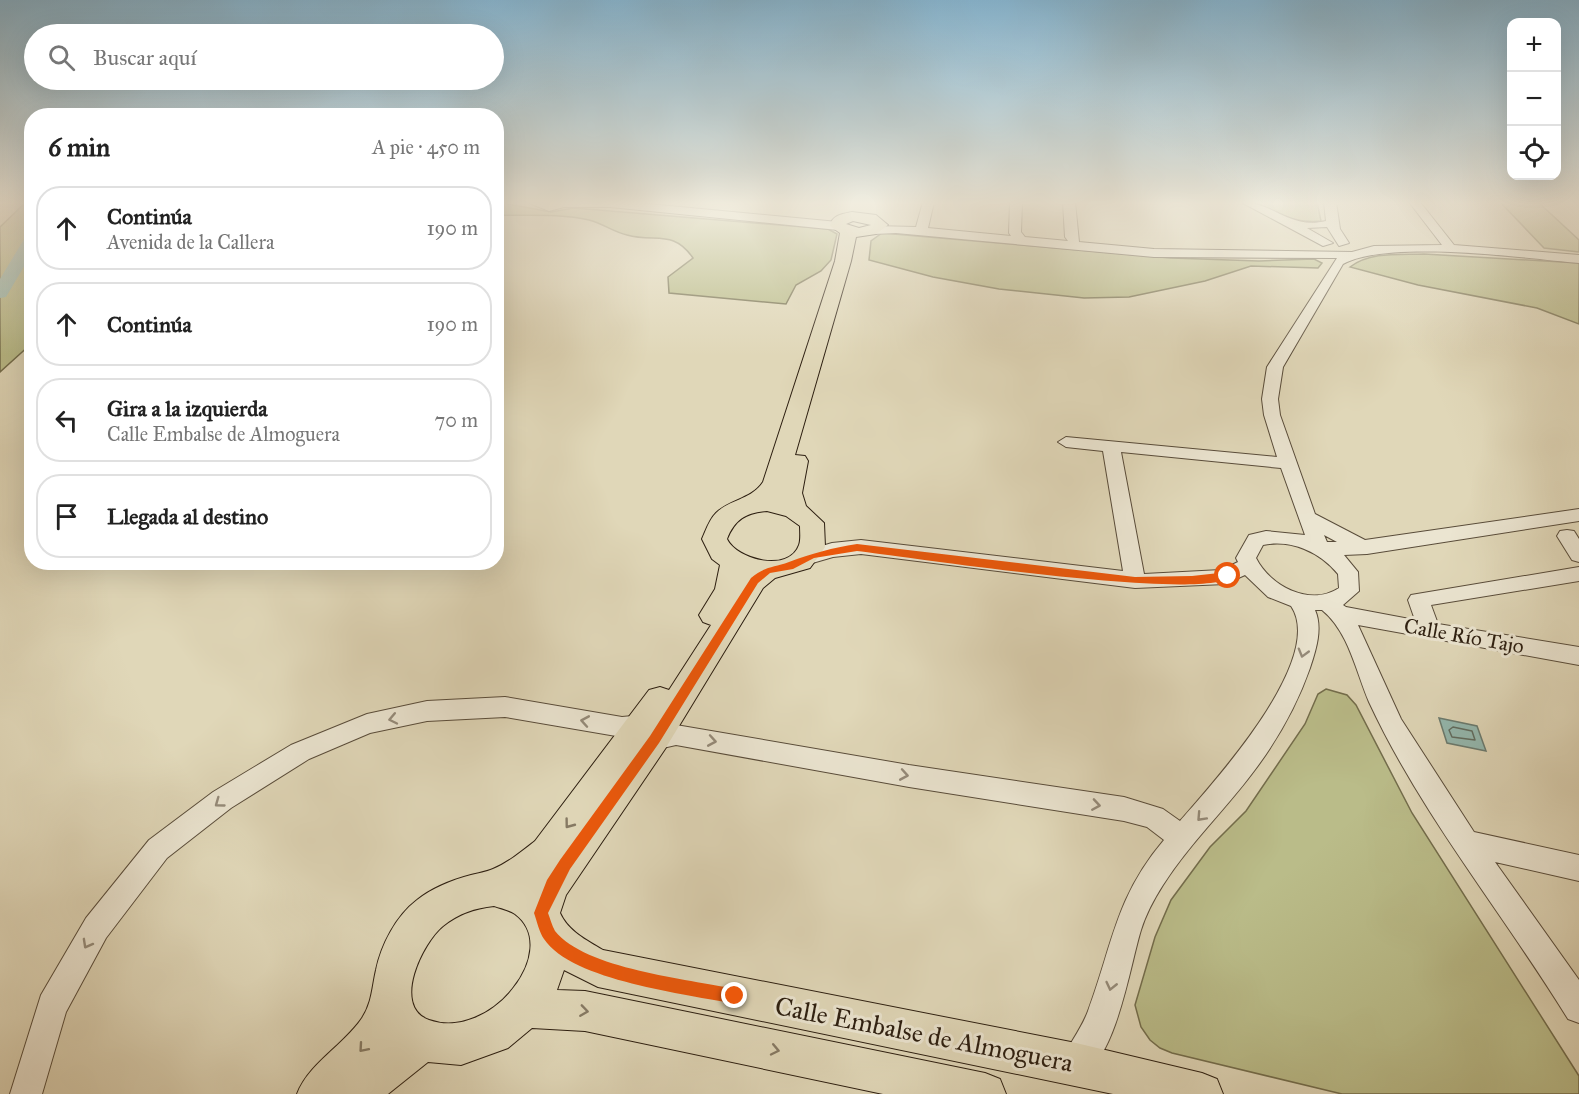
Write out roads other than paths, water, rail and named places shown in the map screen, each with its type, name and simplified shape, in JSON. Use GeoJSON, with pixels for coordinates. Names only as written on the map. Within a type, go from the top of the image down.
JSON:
{"type":"FeatureCollection","features":[{"type":"Feature","properties":{"kind":"main road"},"geometry":{"type":"LineString","coordinates":[[848,253],[848,261]]}},
{"type":"Feature","properties":{"kind":"main road"},"geometry":{"type":"LineString","coordinates":[[811,389],[775,483],[766,496],[726,517],[717,529],[716,545],[722,555],[733,563],[755,570],[789,566],[802,559],[814,542],[804,517],[790,496],[790,486],[811,389],[852,253]]}},
{"type":"Feature","properties":{"kind":"main road"},"geometry":{"type":"LineString","coordinates":[[754,504],[774,503],[804,517]]}},
{"type":"Feature","properties":{"kind":"main road"},"geometry":{"type":"LineString","coordinates":[[494,888],[524,872],[547,853],[649,732],[728,589],[733,576],[733,563]]}},
{"type":"Feature","properties":{"kind":"main road"},"geometry":{"type":"LineString","coordinates":[[545,924],[529,900],[513,891],[494,888],[474,890],[446,902],[420,922],[401,950],[392,982],[392,998],[398,1016],[408,1030],[422,1040],[442,1046],[464,1045],[486,1038],[507,1025],[525,1008],[541,984],[549,959],[545,924],[552,885],[649,732],[745,593],[767,570]]}},
{"type":"Feature","properties":{"kind":"main road","name":"Calle Embalse de Almoguera"},"geometry":{"type":"LineString","coordinates":[[545,924],[569,952],[598,968],[1076,1064],[1202,1094]]}},
{"type":"Feature","properties":{"kind":"main road"},"geometry":{"type":"LineString","coordinates":[[318,1094],[348,1066],[377,1032],[392,998]]}},
{"type":"Feature","properties":{"kind":"main road","name":"Calle Embalse de Almoguera"},"geometry":{"type":"LineString","coordinates":[[525,1008],[585,1011],[985,1094]]}},
{"type":"Feature","properties":{"kind":"main road"},"geometry":{"type":"LineString","coordinates":[[354,1094],[422,1040]]}},
{"type":"Feature","properties":{"kind":"street"},"geometry":{"type":"LineString","coordinates":[[1179,253],[1226,255],[1300,253]]}},
{"type":"Feature","properties":{"kind":"street"},"geometry":{"type":"LineString","coordinates":[[1322,548],[1305,515],[1278,437],[1270,399],[1272,377],[1339,253]]}},
{"type":"Feature","properties":{"kind":"street"},"geometry":{"type":"LineString","coordinates":[[1517,253],[1579,257]]}},
{"type":"Feature","properties":{"kind":"street"},"geometry":{"type":"LineString","coordinates":[[1536,253],[1579,257]]}},
{"type":"Feature","properties":{"kind":"street"},"geometry":{"type":"LineString","coordinates":[[1066,442],[1288,463]]}},
{"type":"Feature","properties":{"kind":"street"},"geometry":{"type":"LineString","coordinates":[[1111,447],[1135,581]]}},
{"type":"Feature","properties":{"kind":"street"},"geometry":{"type":"LineString","coordinates":[[1290,537],[1300,526],[1305,515]]}},
{"type":"Feature","properties":{"kind":"street"},"geometry":{"type":"LineString","coordinates":[[1305,515],[1333,534],[1364,547]]}},
{"type":"Feature","properties":{"kind":"street"},"geometry":{"type":"LineString","coordinates":[[1322,548],[1364,547],[1579,515]]}},
{"type":"Feature","properties":{"kind":"street"},"geometry":{"type":"LineString","coordinates":[[804,517],[836,540],[857,547],[1135,581],[1192,580],[1228,576],[1263,582]]}},
{"type":"Feature","properties":{"kind":"street"},"geometry":{"type":"LineString","coordinates":[[1567,536],[1579,555]]}},
{"type":"Feature","properties":{"kind":"street"},"geometry":{"type":"LineString","coordinates":[[1263,582],[1248,565],[1246,558],[1256,540],[1266,537],[1290,537],[1322,548],[1342,563],[1350,582],[1343,610],[1365,668],[1394,727],[1467,843],[1579,1008]]}},
{"type":"Feature","properties":{"kind":"street"},"geometry":{"type":"LineString","coordinates":[[802,559],[832,550],[857,547]]}},
{"type":"Feature","properties":{"kind":"street"},"geometry":{"type":"LineString","coordinates":[[1342,563],[1364,547]]}},
{"type":"Feature","properties":{"kind":"street"},"geometry":{"type":"LineString","coordinates":[[1228,576],[1248,565]]}},
{"type":"Feature","properties":{"kind":"street"},"geometry":{"type":"LineString","coordinates":[[1429,628],[1418,600],[1579,573]]}},
{"type":"Feature","properties":{"kind":"street","name":"Calle Río Tajo"},"geometry":{"type":"LineString","coordinates":[[1263,582],[1297,599],[1343,610],[1368,620],[1429,628],[1579,656]]}},
{"type":"Feature","properties":{"kind":"street"},"geometry":{"type":"LineString","coordinates":[[1076,1064],[1092,1044],[1104,1012],[1120,947],[1136,908],[1161,865],[1232,784],[1278,718],[1295,681],[1308,638],[1308,615],[1297,599]]}},
{"type":"Feature","properties":{"kind":"street"},"geometry":{"type":"LineString","coordinates":[[26,1094],[52,1006],[96,927],[158,849],[222,800],[300,752],[367,724],[427,711],[505,707],[909,776],[1124,809],[1154,818],[1183,838]]}},
{"type":"Feature","properties":{"kind":"street"},"geometry":{"type":"LineString","coordinates":[[1467,843],[1579,868]]}},
{"type":"Feature","properties":{"kind":"water"},"geometry":{"type":"Polygon","coordinates":[[[1439,718],[1477,726],[1486,751],[1447,743],[1439,718]]]}},
{"type":"Feature","properties":{"kind":"waterway"},"geometry":{"type":"LineString","coordinates":[[0,293],[24,253]]}}]}
